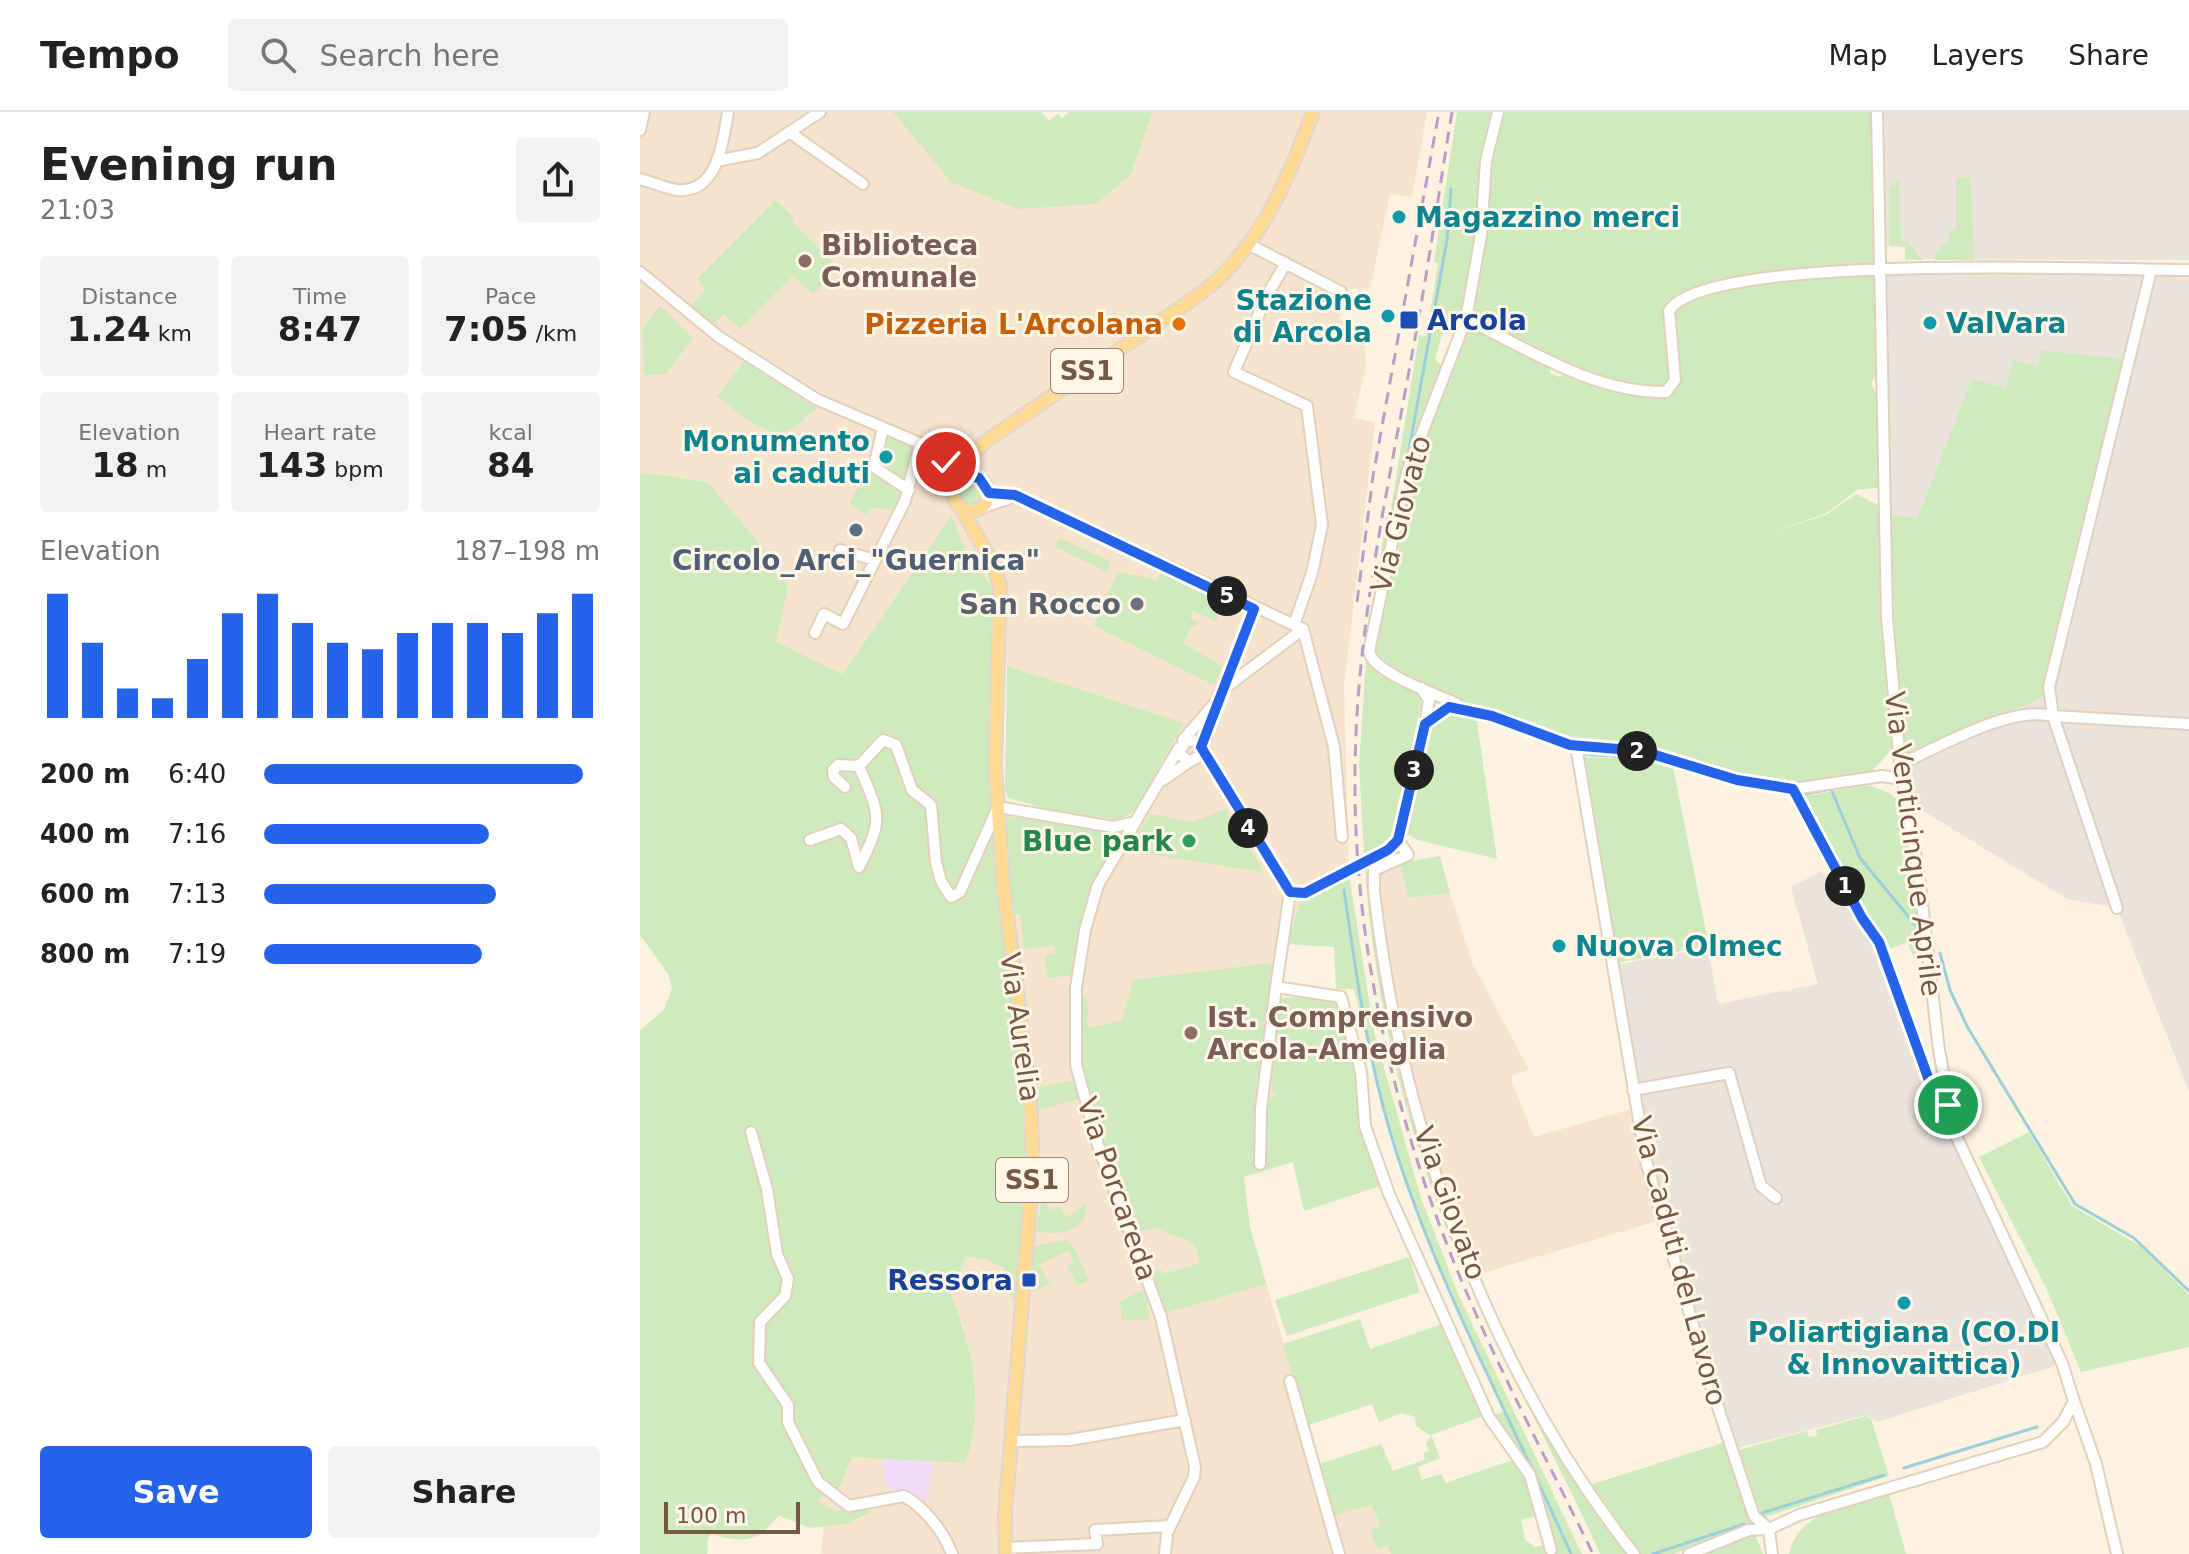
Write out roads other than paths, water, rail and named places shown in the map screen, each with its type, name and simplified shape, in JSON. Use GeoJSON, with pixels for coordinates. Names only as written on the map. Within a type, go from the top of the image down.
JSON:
{"type":"FeatureCollection","features":[{"type":"Feature","properties":{"kind":"main road","name":"SS1"},"geometry":{"type":"LineString","coordinates":[[965,479],[967,460],[980,449],[1206,290],[1248,244],[1283,191],[1313,112]]}},
{"type":"Feature","properties":{"kind":"main road","name":"SS1"},"geometry":{"type":"LineString","coordinates":[[961,508],[954,497],[980,449]]}},
{"type":"Feature","properties":{"kind":"main road"},"geometry":{"type":"LineString","coordinates":[[965,479],[984,482],[989,493]]}},
{"type":"Feature","properties":{"kind":"main road","name":"SS1"},"geometry":{"type":"LineString","coordinates":[[980,540],[981,508],[989,493]]}},
{"type":"Feature","properties":{"kind":"main road"},"geometry":{"type":"LineString","coordinates":[[961,508],[981,508]]}},
{"type":"Feature","properties":{"kind":"main road","name":"Via Aurelia"},"geometry":{"type":"LineString","coordinates":[[961,508],[980,540],[1000,585],[1002,611],[995,723],[998,807],[1010,958],[1033,1130],[1006,1551]]}},
{"type":"Feature","properties":{"kind":"street"},"geometry":{"type":"LineString","coordinates":[[640,130],[644,112]]}},
{"type":"Feature","properties":{"kind":"street"},"geometry":{"type":"LineString","coordinates":[[640,179],[679,190],[700,182],[721,160],[728,112]]}},
{"type":"Feature","properties":{"kind":"street"},"geometry":{"type":"LineString","coordinates":[[721,160],[758,153],[820,112]]}},
{"type":"Feature","properties":{"kind":"street"},"geometry":{"type":"LineString","coordinates":[[1498,112],[1486,161],[1481,235],[1466,319],[1574,373],[1645,392],[1666,392],[1675,380],[1669,311],[1687,295],[1701,289],[1881,268],[2189,270]]}},
{"type":"Feature","properties":{"kind":"street","name":"Via Venticinque Aprile"},"geometry":{"type":"LineString","coordinates":[[1877,112],[1887,617],[1900,764],[1950,1120],[2062,1363],[2096,1464],[2117,1554]]}},
{"type":"Feature","properties":{"kind":"street"},"geometry":{"type":"LineString","coordinates":[[789,132],[863,184]]}},
{"type":"Feature","properties":{"kind":"street"},"geometry":{"type":"LineString","coordinates":[[1248,244],[1341,292]]}},
{"type":"Feature","properties":{"kind":"street"},"geometry":{"type":"LineString","coordinates":[[1286,263],[1267,295],[1234,372],[1305,402],[1322,525],[1298,627],[1334,747],[1342,837]]}},
{"type":"Feature","properties":{"kind":"street"},"geometry":{"type":"LineString","coordinates":[[2117,908],[2053,716],[2049,687],[2151,270]]}},
{"type":"Feature","properties":{"kind":"street"},"geometry":{"type":"LineString","coordinates":[[640,272],[719,337],[816,399],[942,454],[967,460]]}},
{"type":"Feature","properties":{"kind":"street","name":"Via Giovato"},"geometry":{"type":"LineString","coordinates":[[1466,319],[1407,472],[1370,641],[1373,661],[1466,709],[1576,751],[1642,751],[1796,794],[1882,776],[1902,779]]}},
{"type":"Feature","properties":{"kind":"street"},"geometry":{"type":"LineString","coordinates":[[883,428],[874,467],[909,490]]}},
{"type":"Feature","properties":{"kind":"street"},"geometry":{"type":"LineString","coordinates":[[815,633],[824,614],[843,624],[909,490],[920,443]]}},
{"type":"Feature","properties":{"kind":"street"},"geometry":{"type":"LineString","coordinates":[[942,454],[965,479]]}},
{"type":"Feature","properties":{"kind":"street"},"geometry":{"type":"LineString","coordinates":[[989,493],[1022,499],[1064,517],[1254,609],[1298,627]]}},
{"type":"Feature","properties":{"kind":"street"},"geometry":{"type":"LineString","coordinates":[[981,508],[1022,499]]}},
{"type":"Feature","properties":{"kind":"street"},"geometry":{"type":"LineString","coordinates":[[840,550],[875,560]]}},
{"type":"Feature","properties":{"kind":"street"},"geometry":{"type":"LineString","coordinates":[[1153,790],[1173,770],[1192,761],[1202,748],[1216,703],[1254,609]]}},
{"type":"Feature","properties":{"kind":"street"},"geometry":{"type":"LineString","coordinates":[[1221,691],[1298,627]]}},
{"type":"Feature","properties":{"kind":"street"},"geometry":{"type":"LineString","coordinates":[[1290,892],[1305,893],[1388,850],[1398,840],[1429,700],[1420,687]]}},
{"type":"Feature","properties":{"kind":"street"},"geometry":{"type":"LineString","coordinates":[[1153,790],[1181,745],[1216,703]]}},
{"type":"Feature","properties":{"kind":"street"},"geometry":{"type":"LineString","coordinates":[[1425,724],[1449,707],[1466,709]]}},
{"type":"Feature","properties":{"kind":"street"},"geometry":{"type":"LineString","coordinates":[[1900,764],[2000,720],[2039,712],[2053,716],[2189,724]]}},
{"type":"Feature","properties":{"kind":"street"},"geometry":{"type":"LineString","coordinates":[[1181,745],[1193,739],[1202,748],[1216,777],[1290,892],[1261,1109],[1260,1164]]}},
{"type":"Feature","properties":{"kind":"street"},"geometry":{"type":"LineString","coordinates":[[859,766],[883,740],[896,745],[912,790],[934,811],[931,824],[936,863],[941,881],[951,897],[960,892],[998,807],[1113,827],[1131,823]]}},
{"type":"Feature","properties":{"kind":"street"},"geometry":{"type":"LineString","coordinates":[[1181,745],[1181,757],[1216,777]]}},
{"type":"Feature","properties":{"kind":"street","name":"Via Caduti del Lavoro"},"geometry":{"type":"LineString","coordinates":[[1576,751],[1646,1161],[1707,1374],[1754,1516],[1769,1529]]}},
{"type":"Feature","properties":{"kind":"street"},"geometry":{"type":"LineString","coordinates":[[845,787],[834,777],[833,770],[838,765],[859,766]]}},
{"type":"Feature","properties":{"kind":"street"},"geometry":{"type":"LineString","coordinates":[[810,840],[841,829],[851,838],[859,867],[877,832],[879,819],[859,766]]}},
{"type":"Feature","properties":{"kind":"street","name":"Via Porcareda"},"geometry":{"type":"LineString","coordinates":[[1153,790],[1131,823],[1098,885],[1085,930],[1076,988],[1076,1065],[1098,1145],[1161,1317],[1185,1420],[1194,1477],[1170,1526],[1165,1554]]}},
{"type":"Feature","properties":{"kind":"street"},"geometry":{"type":"LineString","coordinates":[[1796,794],[1862,918],[1879,942],[1930,1083],[1950,1120]]}},
{"type":"Feature","properties":{"kind":"street","name":"Via Giovato"},"geometry":{"type":"LineString","coordinates":[[1398,840],[1408,855],[1374,870],[1374,891],[1400,1048],[1432,1161],[1475,1277],[1511,1355],[1572,1466],[1634,1554]]}},
{"type":"Feature","properties":{"kind":"street"},"geometry":{"type":"LineString","coordinates":[[1276,987],[1341,997],[1361,1072],[1365,1126],[1394,1208],[1489,1417],[1520,1456],[1530,1475],[1551,1550]]}},
{"type":"Feature","properties":{"kind":"street"},"geometry":{"type":"LineString","coordinates":[[1633,1090],[1729,1073],[1761,1186],[1776,1198]]}},
{"type":"Feature","properties":{"kind":"street"},"geometry":{"type":"LineString","coordinates":[[751,1132],[765,1177],[777,1254],[788,1279],[785,1296],[760,1322],[759,1363],[788,1405],[788,1422],[795,1441],[818,1482],[834,1498],[849,1506],[904,1496],[917,1503],[929,1521],[939,1529],[952,1554]]}},
{"type":"Feature","properties":{"kind":"street"},"geometry":{"type":"LineString","coordinates":[[1290,1381],[1339,1554]]}},
{"type":"Feature","properties":{"kind":"street"},"geometry":{"type":"LineString","coordinates":[[1689,1554],[1749,1530],[1769,1529],[1799,1515],[2043,1442],[2063,1422],[2074,1401]]}},
{"type":"Feature","properties":{"kind":"street"},"geometry":{"type":"LineString","coordinates":[[1013,1441],[1070,1440],[1185,1420]]}},
{"type":"Feature","properties":{"kind":"street"},"geometry":{"type":"LineString","coordinates":[[1006,1551],[1097,1544],[1095,1530],[1170,1526]]}},
{"type":"Feature","properties":{"kind":"street"},"geometry":{"type":"LineString","coordinates":[[1769,1529],[1772,1554]]}},
{"type":"Feature","properties":{"kind":"waterway"},"geometry":{"type":"LineString","coordinates":[[1407,461],[1447,240],[1451,189]]}},
{"type":"Feature","properties":{"kind":"waterway"},"geometry":{"type":"LineString","coordinates":[[1503,726],[1574,753]]}},
{"type":"Feature","properties":{"kind":"waterway"},"geometry":{"type":"LineString","coordinates":[[1581,754],[1649,758]]}},
{"type":"Feature","properties":{"kind":"waterway"},"geometry":{"type":"LineString","coordinates":[[1676,766],[1725,783],[1792,795]]}},
{"type":"Feature","properties":{"kind":"waterway"},"geometry":{"type":"LineString","coordinates":[[1800,795],[1831,789],[1860,858],[1917,927]]}},
{"type":"Feature","properties":{"kind":"waterway"},"geometry":{"type":"LineString","coordinates":[[1344,890],[1375,1074],[1409,1189],[1451,1295],[1571,1554]]}},
{"type":"Feature","properties":{"kind":"waterway"},"geometry":{"type":"LineString","coordinates":[[1940,953],[1950,990],[1968,1028],[2075,1204],[2134,1238],[2189,1291]]}},
{"type":"Feature","properties":{"kind":"waterway"},"geometry":{"type":"LineString","coordinates":[[1904,1468],[2037,1427]]}},
{"type":"Feature","properties":{"kind":"waterway"},"geometry":{"type":"LineString","coordinates":[[1762,1513],[1884,1475]]}},
{"type":"Feature","properties":{"kind":"waterway"},"geometry":{"type":"LineString","coordinates":[[1653,1554],[1744,1524]]}},
{"type":"Feature","properties":{"kind":"railway"},"geometry":{"type":"LineString","coordinates":[[1357,602],[1373,476],[1439,112]]}},
{"type":"Feature","properties":{"kind":"railway"},"geometry":{"type":"LineString","coordinates":[[1452,112],[1367,612],[1355,772],[1360,891],[1378,1011],[1407,1129],[1426,1186],[1479,1321],[1593,1554]]}},
{"type":"Feature","properties":{"kind":"place","name":"Magazzino merci"},"geometry":{"type":"Point","coordinates":[1399,217]}},
{"type":"Feature","properties":{"kind":"place","name":"Biblioteca Comunale"},"geometry":{"type":"Point","coordinates":[805,261]}},
{"type":"Feature","properties":{"kind":"place","name":"Stazione di Arcola"},"geometry":{"type":"Point","coordinates":[1388,316]}},
{"type":"Feature","properties":{"kind":"place","name":"Arcola"},"geometry":{"type":"Point","coordinates":[1409,320]}},
{"type":"Feature","properties":{"kind":"place","name":"ValVara"},"geometry":{"type":"Point","coordinates":[1930,323]}},
{"type":"Feature","properties":{"kind":"place","name":"Pizzeria L'Arcolana"},"geometry":{"type":"Point","coordinates":[1179,324]}},
{"type":"Feature","properties":{"kind":"place","name":"Monumento ai caduti"},"geometry":{"type":"Point","coordinates":[886,457]}},
{"type":"Feature","properties":{"kind":"place","name":"Circolo_Arci_\"Guernica\""},"geometry":{"type":"Point","coordinates":[856,530]}},
{"type":"Feature","properties":{"kind":"place","name":"San Rocco"},"geometry":{"type":"Point","coordinates":[1137,604]}},
{"type":"Feature","properties":{"kind":"place","name":"Blue park"},"geometry":{"type":"Point","coordinates":[1189,841]}},
{"type":"Feature","properties":{"kind":"place","name":"Nuova Olmec"},"geometry":{"type":"Point","coordinates":[1559,946]}},
{"type":"Feature","properties":{"kind":"place","name":"Ist. Comprensivo Arcola-Ameglia"},"geometry":{"type":"Point","coordinates":[1191,1033]}},
{"type":"Feature","properties":{"kind":"place","name":"Ressora"},"geometry":{"type":"Point","coordinates":[1029,1280]}},
{"type":"Feature","properties":{"kind":"place","name":"Poliartigiana (CO.DI & Innovaittica)"},"geometry":{"type":"Point","coordinates":[1904,1303]}}]}
